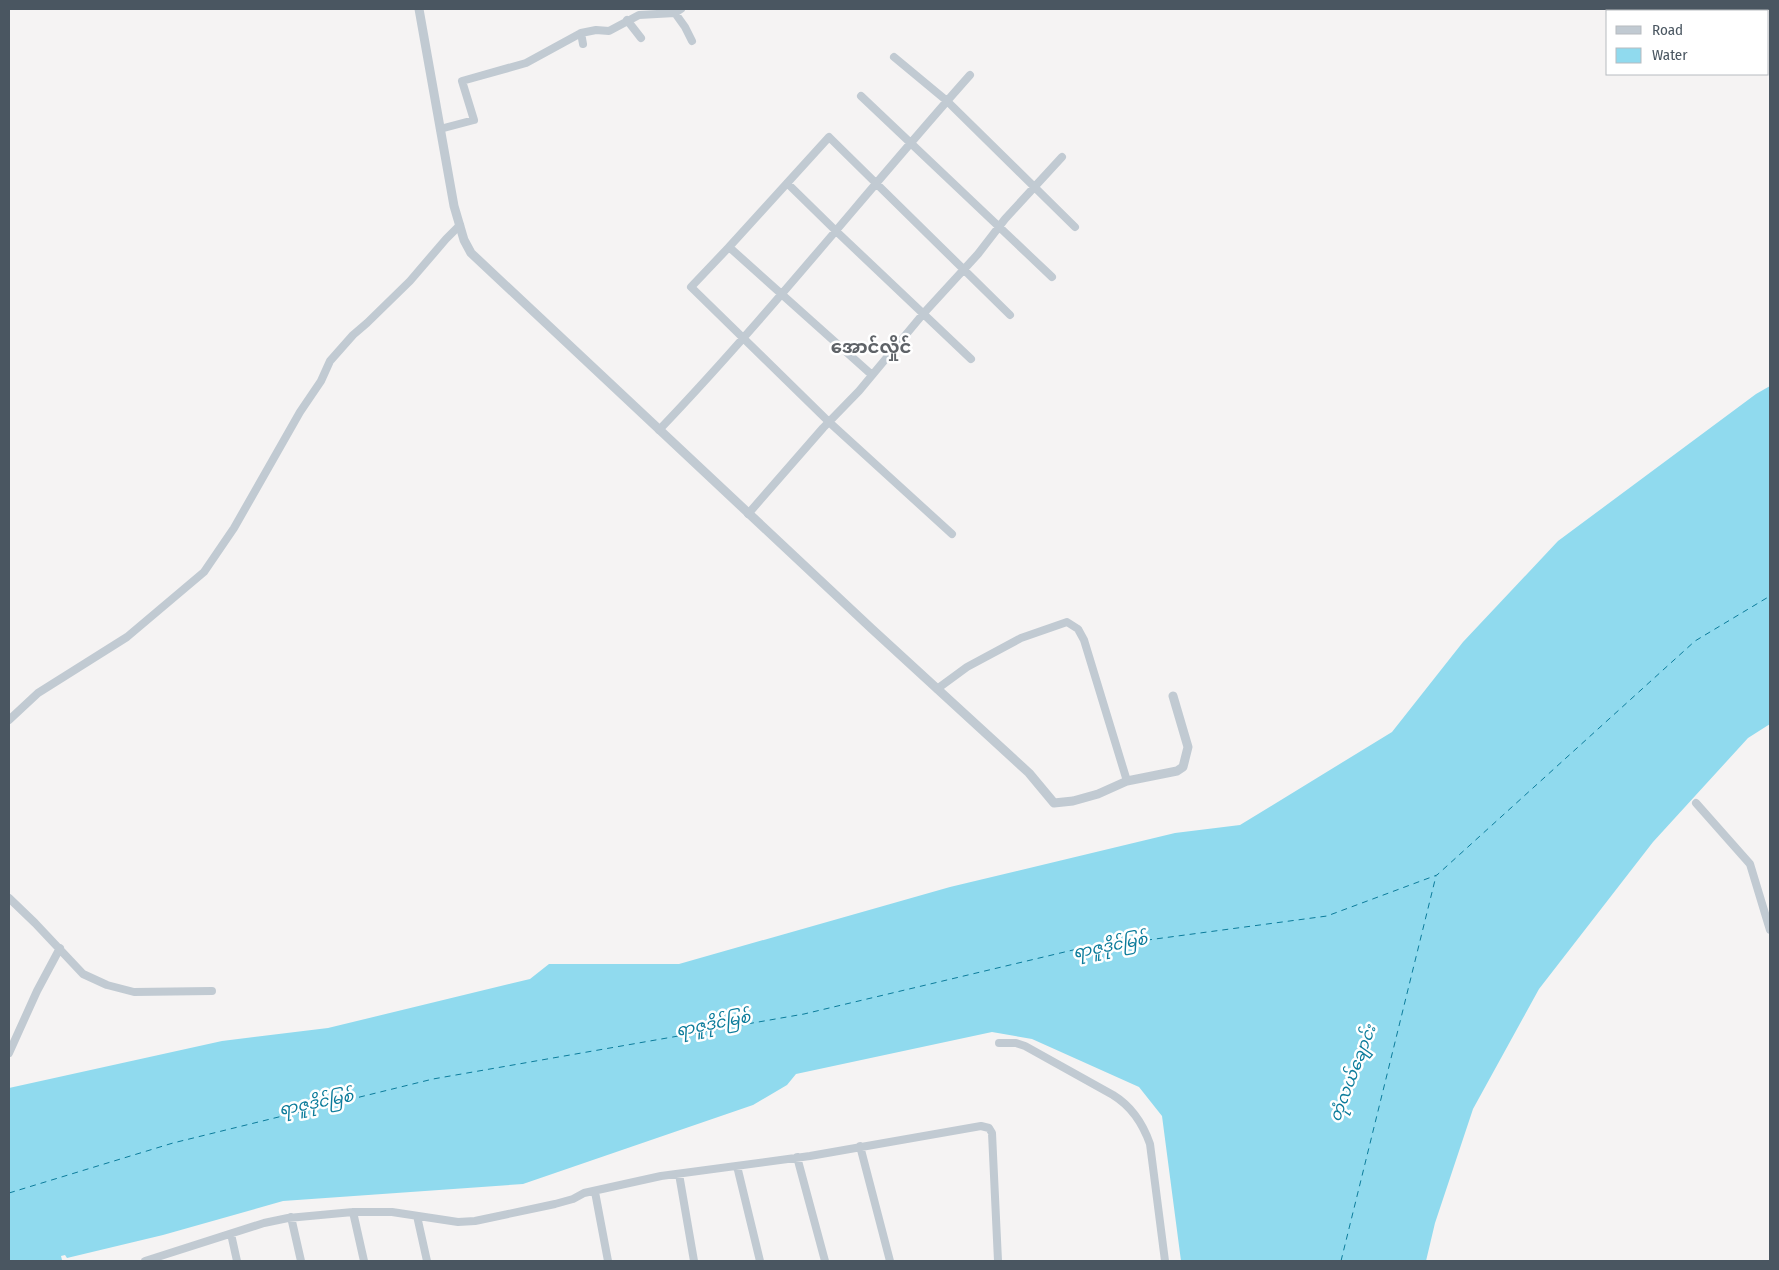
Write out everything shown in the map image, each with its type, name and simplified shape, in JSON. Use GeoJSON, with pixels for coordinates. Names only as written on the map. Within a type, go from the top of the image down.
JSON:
{"type":"FeatureCollection","features":[{"type":"Feature","properties":{"kind":"street"},"geometry":{"type":"LineString","coordinates":[[419,9],[454,206],[471,253],[748,514],[1029,773],[1054,803],[1073,801],[1098,794],[1127,780],[1178,771],[1183,767],[1188,747],[1172,696]]}},
{"type":"Feature","properties":{"kind":"street"},"geometry":{"type":"LineString","coordinates":[[440,129],[474,120],[462,82],[526,63],[581,34],[596,30],[609,31],[639,15],[678,11],[692,41]]}},
{"type":"Feature","properties":{"kind":"street"},"geometry":{"type":"LineString","coordinates":[[627,20],[641,38]]}},
{"type":"Feature","properties":{"kind":"street"},"geometry":{"type":"LineString","coordinates":[[581,34],[583,44]]}},
{"type":"Feature","properties":{"kind":"street"},"geometry":{"type":"LineString","coordinates":[[894,57],[946,101],[1075,227]]}},
{"type":"Feature","properties":{"kind":"street"},"geometry":{"type":"LineString","coordinates":[[658,430],[708,379],[782,295],[970,74]]}},
{"type":"Feature","properties":{"kind":"street"},"geometry":{"type":"LineString","coordinates":[[861,96],[1052,277]]}},
{"type":"Feature","properties":{"kind":"street"},"geometry":{"type":"LineString","coordinates":[[952,534],[829,422],[691,287],[829,137],[1010,315]]}},
{"type":"Feature","properties":{"kind":"street"},"geometry":{"type":"LineString","coordinates":[[748,514],[872,375],[998,227],[1062,157]]}},
{"type":"Feature","properties":{"kind":"street"},"geometry":{"type":"LineString","coordinates":[[787,183],[971,359]]}},
{"type":"Feature","properties":{"kind":"street"},"geometry":{"type":"LineString","coordinates":[[9,720],[38,693],[127,636],[204,572],[234,528],[300,412],[321,381],[330,361],[353,335],[410,281],[460,225]]}},
{"type":"Feature","properties":{"kind":"street"},"geometry":{"type":"LineString","coordinates":[[729,247],[872,375]]}},
{"type":"Feature","properties":{"kind":"street"},"geometry":{"type":"LineString","coordinates":[[937,689],[967,667],[1021,638],[1067,622],[1078,629],[1084,640],[1127,780]]}},
{"type":"Feature","properties":{"kind":"street"},"geometry":{"type":"LineString","coordinates":[[1696,803],[1750,864],[1770,930]]}},
{"type":"Feature","properties":{"kind":"street"},"geometry":{"type":"LineString","coordinates":[[9,898],[60,948],[83,974],[107,985],[134,992],[212,991]]}},
{"type":"Feature","properties":{"kind":"street"},"geometry":{"type":"LineString","coordinates":[[9,1053],[37,990],[60,948]]}},
{"type":"Feature","properties":{"kind":"street"},"geometry":{"type":"LineString","coordinates":[[999,1043],[1016,1043],[1025,1046],[1122,1100],[1132,1110],[1150,1144],[1165,1261]]}},
{"type":"Feature","properties":{"kind":"street"},"geometry":{"type":"LineString","coordinates":[[145,1261],[171,1258],[264,1223],[291,1218],[353,1212],[392,1212],[458,1222],[475,1221],[555,1204],[573,1199],[584,1193],[661,1176],[798,1157],[981,1126],[989,1128],[992,1133],[998,1261]]}},
{"type":"Feature","properties":{"kind":"street"},"geometry":{"type":"LineString","coordinates":[[860,1146],[890,1261]]}},
{"type":"Feature","properties":{"kind":"street"},"geometry":{"type":"LineString","coordinates":[[798,1157],[826,1261]]}},
{"type":"Feature","properties":{"kind":"street"},"geometry":{"type":"LineString","coordinates":[[737,1166],[760,1261]]}},
{"type":"Feature","properties":{"kind":"street"},"geometry":{"type":"LineString","coordinates":[[679,1174],[694,1261]]}},
{"type":"Feature","properties":{"kind":"street"},"geometry":{"type":"LineString","coordinates":[[595,1192],[608,1261]]}},
{"type":"Feature","properties":{"kind":"street"},"geometry":{"type":"LineString","coordinates":[[353,1212],[364,1261]]}},
{"type":"Feature","properties":{"kind":"street"},"geometry":{"type":"LineString","coordinates":[[417,1216],[427,1261]]}},
{"type":"Feature","properties":{"kind":"street"},"geometry":{"type":"LineString","coordinates":[[291,1218],[302,1261]]}},
{"type":"Feature","properties":{"kind":"street"},"geometry":{"type":"LineString","coordinates":[[231,1234],[237,1261]]}},
{"type":"Feature","properties":{"kind":"water"},"geometry":{"type":"Polygon","coordinates":[[[1770,386],[1770,724],[1748,738],[1653,842],[1539,989],[1473,1109],[1435,1223],[1426,1261],[1181,1261],[1162,1116],[1139,1087],[1032,1039],[992,1032],[796,1074],[787,1085],[753,1105],[523,1184],[283,1201],[163,1235],[67,1258],[65,1255],[61,1256],[62,1260],[60,1261],[9,1261],[9,1088],[222,1041],[328,1028],[530,979],[549,964],[679,964],[950,887],[1175,833],[1240,825],[1392,732],[1463,642],[1558,541],[1756,394],[1770,386]]]}},
{"type":"Feature","properties":{"kind":"ferry route"},"geometry":{"type":"LineString","coordinates":[[9,1193],[173,1143],[433,1079],[804,1014],[1073,950],[1327,916],[1437,875],[1695,641],[1770,596]]}},
{"type":"Feature","properties":{"kind":"ferry route"},"geometry":{"type":"LineString","coordinates":[[1341,1261],[1436,876]]}},
{"type":"Feature","properties":{"kind":"district","name":"အောင်လှိုင်"},"geometry":{"type":"Point","coordinates":[871,347]}},
{"type":"Feature","properties":{"kind":"water label","name":"ရာဇူဒိုင်မြစ်"},"geometry":{"type":"Point","coordinates":[1110,945]}},
{"type":"Feature","properties":{"kind":"water label","name":"ရာဇူဒိုင်မြစ်"},"geometry":{"type":"Point","coordinates":[713,1023]}},
{"type":"Feature","properties":{"kind":"water label","name":"တုံလယ်ချောင်း"},"geometry":{"type":"Point","coordinates":[1352,1073]}},
{"type":"Feature","properties":{"kind":"water label","name":"ရာဇူဒိုင်မြစ်"},"geometry":{"type":"Point","coordinates":[316,1102]}}]}
